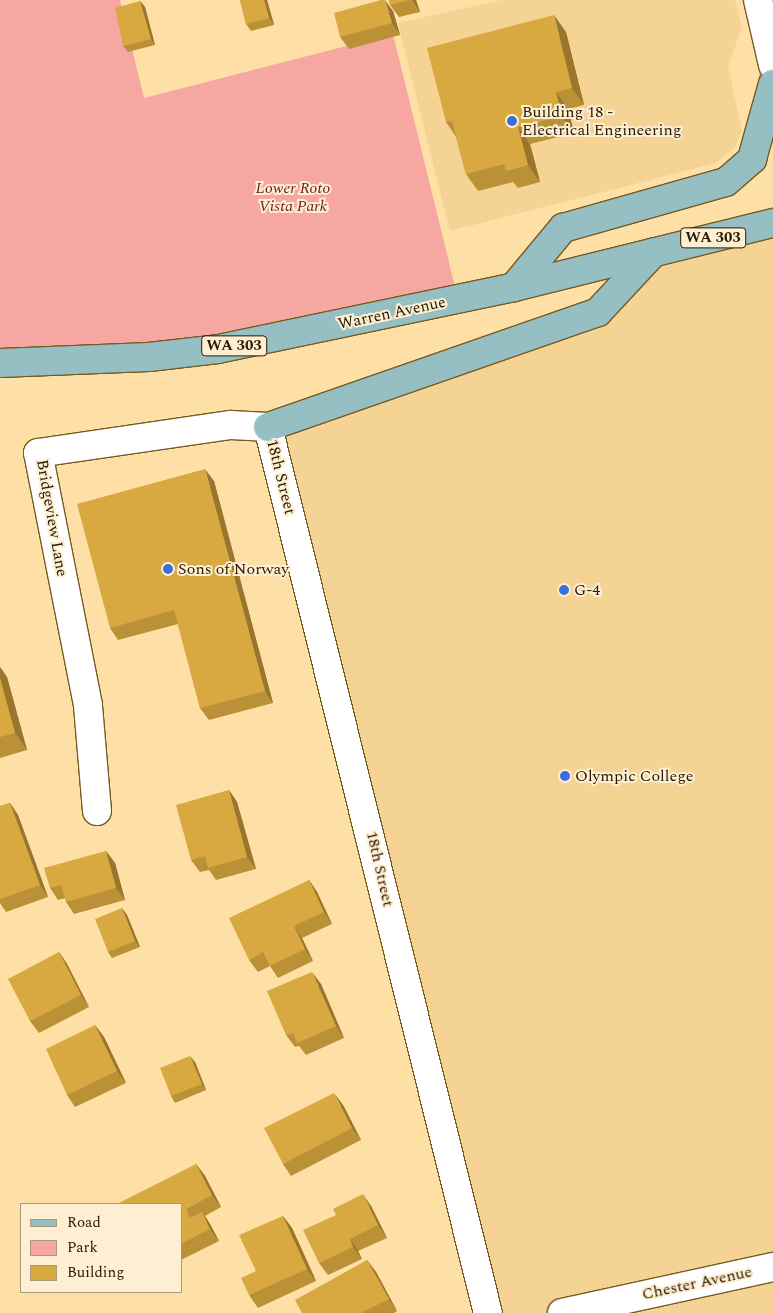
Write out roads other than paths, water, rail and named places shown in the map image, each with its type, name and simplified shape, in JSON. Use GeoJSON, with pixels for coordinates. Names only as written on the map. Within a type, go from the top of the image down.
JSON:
{"type":"FeatureCollection","features":[{"type":"Feature","properties":{"kind":"main road"},"geometry":{"type":"LineString","coordinates":[[514,287],[563,228],[726,182],[752,158],[773,84]]}},
{"type":"Feature","properties":{"kind":"main road","name":"Warren Avenue"},"geometry":{"type":"LineString","coordinates":[[2,365],[149,357],[218,349],[514,287],[773,224]]}},
{"type":"Feature","properties":{"kind":"main road"},"geometry":{"type":"LineString","coordinates":[[268,427],[598,312],[653,253]]}},
{"type":"Feature","properties":{"kind":"street"},"geometry":{"type":"LineString","coordinates":[[758,0],[773,65]]}},
{"type":"Feature","properties":{"kind":"street","name":"Bridgeview Lane"},"geometry":{"type":"LineString","coordinates":[[97,811],[88,705],[38,453],[232,425],[268,427]]}},
{"type":"Feature","properties":{"kind":"street","name":"18th Street"},"geometry":{"type":"LineString","coordinates":[[268,427],[488,1313]]}},
{"type":"Feature","properties":{"kind":"street","name":"Chester Avenue"},"geometry":{"type":"LineString","coordinates":[[562,1313],[773,1267]]}},
{"type":"Feature","properties":{"kind":"place","name":"Building 18 - Electrical Engineering"},"geometry":{"type":"Point","coordinates":[512,121]}},
{"type":"Feature","properties":{"kind":"place","name":"Sons of Norway"},"geometry":{"type":"Point","coordinates":[168,569]}},
{"type":"Feature","properties":{"kind":"place","name":"G-4"},"geometry":{"type":"Point","coordinates":[564,590]}},
{"type":"Feature","properties":{"kind":"place","name":"Olympic College"},"geometry":{"type":"Point","coordinates":[565,776]}},
{"type":"Feature","properties":{"kind":"park label","name":"Lower Roto Vista Park"},"geometry":{"type":"Point","coordinates":[293,197]}}]}
